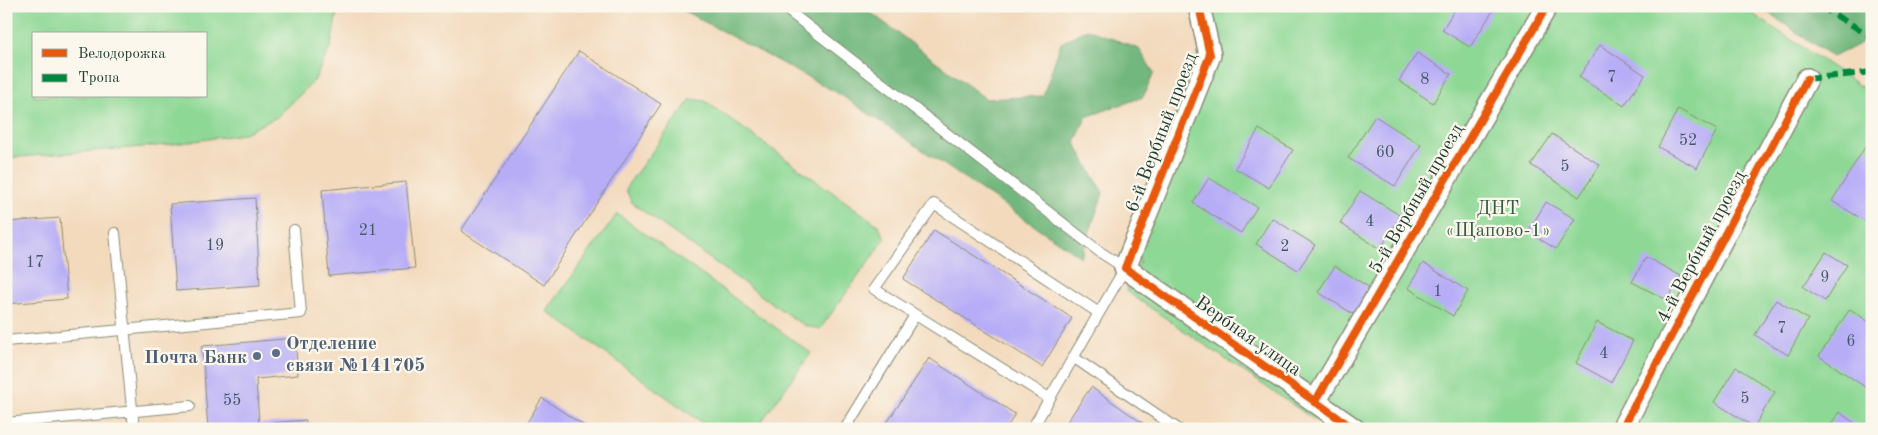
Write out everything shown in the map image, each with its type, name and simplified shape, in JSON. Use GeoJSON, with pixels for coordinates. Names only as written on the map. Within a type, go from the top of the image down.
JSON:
{"type":"FeatureCollection","features":[{"type":"Feature","properties":{"kind":"street","name":"6-й Вербный проезд"},"geometry":{"type":"LineString","coordinates":[[1125,268],[1210,55],[1199,6]]}},
{"type":"Feature","properties":{"kind":"street","name":"5-й Вербный проезд"},"geometry":{"type":"LineString","coordinates":[[1315,402],[1544,11]]}},
{"type":"Feature","properties":{"kind":"street","name":"4-й Вербный проезд"},"geometry":{"type":"LineString","coordinates":[[1622,429],[1807,79]]}},
{"type":"Feature","properties":{"kind":"street","name":"Вербная улица"},"geometry":{"type":"LineString","coordinates":[[1125,268],[1354,429]]}},
{"type":"Feature","properties":{"kind":"lane"},"geometry":{"type":"LineString","coordinates":[[782,6],[1084,240],[1125,268],[1032,429]]}},
{"type":"Feature","properties":{"kind":"lane"},"geometry":{"type":"LineString","coordinates":[[1050,398],[874,289],[934,204],[1099,313]]}},
{"type":"Feature","properties":{"kind":"lane"},"geometry":{"type":"LineString","coordinates":[[6,341],[301,313],[294,230]]}},
{"type":"Feature","properties":{"kind":"lane"},"geometry":{"type":"LineString","coordinates":[[115,233],[126,329],[134,429]]}},
{"type":"Feature","properties":{"kind":"lane"},"geometry":{"type":"LineString","coordinates":[[845,429],[915,315]]}},
{"type":"Feature","properties":{"kind":"lane"},"geometry":{"type":"LineString","coordinates":[[1074,357],[1178,429]]}},
{"type":"Feature","properties":{"kind":"lane"},"geometry":{"type":"LineString","coordinates":[[6,422],[190,406]]}},
{"type":"Feature","properties":{"kind":"green space"},"geometry":{"type":"Polygon","coordinates":[[[6,6],[338,6],[331,46],[314,81],[277,117],[242,134],[167,145],[6,158],[6,6]]]}},
{"type":"Feature","properties":{"kind":"green space"},"geometry":{"type":"Polygon","coordinates":[[[675,6],[862,6],[986,99],[1043,96],[1061,43],[1087,29],[1139,49],[1154,73],[1143,97],[1086,117],[1075,143],[1103,193],[1081,257],[841,95],[675,6]]]}},
{"type":"Feature","properties":{"kind":"green space","name":"ДНТ «Щапово-1»"},"geometry":{"type":"Polygon","coordinates":[[[1192,6],[1741,6],[1872,94],[1872,429],[1328,429],[1126,291],[1140,261],[1124,249],[1201,47],[1192,6]]]}},
{"type":"Feature","properties":{"kind":"green space"},"geometry":{"type":"Polygon","coordinates":[[[1758,6],[1872,6],[1872,41],[1865,41],[1833,57],[1758,6]]]}},
{"type":"Feature","properties":{"kind":"green space"},"geometry":{"type":"Polygon","coordinates":[[[691,99],[705,101],[878,225],[885,238],[820,329],[806,326],[794,319],[632,203],[626,190],[629,183],[691,99]]]}},
{"type":"Feature","properties":{"kind":"green space"},"geometry":{"type":"Polygon","coordinates":[[[617,214],[811,353],[756,429],[711,429],[547,311],[617,214]]]}},
{"type":"Feature","properties":{"kind":"building"},"geometry":{"type":"Polygon","coordinates":[[[1457,6],[1489,6],[1494,9],[1470,47],[1442,30],[1457,6]]]}},
{"type":"Feature","properties":{"kind":"building"},"geometry":{"type":"Polygon","coordinates":[[[1600,45],[1645,75],[1624,106],[1579,77],[1600,45]]]}},
{"type":"Feature","properties":{"kind":"building"},"geometry":{"type":"Polygon","coordinates":[[[579,51],[661,104],[544,285],[461,231],[579,51]]]}},
{"type":"Feature","properties":{"kind":"building"},"geometry":{"type":"Polygon","coordinates":[[[1417,53],[1451,74],[1433,103],[1399,81],[1417,53]]]}},
{"type":"Feature","properties":{"kind":"building"},"geometry":{"type":"Polygon","coordinates":[[[1678,109],[1717,130],[1697,168],[1658,147],[1678,109]]]}},
{"type":"Feature","properties":{"kind":"building"},"geometry":{"type":"Polygon","coordinates":[[[1375,116],[1421,145],[1395,186],[1348,158],[1375,116]]]}},
{"type":"Feature","properties":{"kind":"building"},"geometry":{"type":"Polygon","coordinates":[[[1259,129],[1293,150],[1269,188],[1235,168],[1259,129]]]}},
{"type":"Feature","properties":{"kind":"building"},"geometry":{"type":"Polygon","coordinates":[[[1552,134],[1600,165],[1579,197],[1531,165],[1552,134]]]}},
{"type":"Feature","properties":{"kind":"building"},"geometry":{"type":"Polygon","coordinates":[[[1865,147],[1872,152],[1872,225],[1832,201],[1865,147]]]}},
{"type":"Feature","properties":{"kind":"building"},"geometry":{"type":"Polygon","coordinates":[[[1209,178],[1257,207],[1241,233],[1193,203],[1209,178]]]}},
{"type":"Feature","properties":{"kind":"building"},"geometry":{"type":"Polygon","coordinates":[[[406,182],[415,268],[329,276],[322,190],[406,182]]]}},
{"type":"Feature","properties":{"kind":"building"},"geometry":{"type":"Polygon","coordinates":[[[1360,191],[1401,216],[1380,249],[1340,223],[1360,191]]]}},
{"type":"Feature","properties":{"kind":"building"},"geometry":{"type":"Polygon","coordinates":[[[255,198],[260,285],[176,291],[170,204],[255,198]]]}},
{"type":"Feature","properties":{"kind":"building"},"geometry":{"type":"Polygon","coordinates":[[[1546,202],[1575,219],[1556,249],[1528,232],[1546,202]]]}},
{"type":"Feature","properties":{"kind":"building"},"geometry":{"type":"Polygon","coordinates":[[[60,218],[67,299],[6,304],[6,222],[60,218]]]}},
{"type":"Feature","properties":{"kind":"building"},"geometry":{"type":"Polygon","coordinates":[[[1272,218],[1315,245],[1298,270],[1256,244],[1272,218]]]}},
{"type":"Feature","properties":{"kind":"building"},"geometry":{"type":"Polygon","coordinates":[[[934,230],[1072,318],[1042,367],[903,279],[934,230]]]}},
{"type":"Feature","properties":{"kind":"building"},"geometry":{"type":"Polygon","coordinates":[[[1826,252],[1847,265],[1825,301],[1803,287],[1826,252]]]}},
{"type":"Feature","properties":{"kind":"building"},"geometry":{"type":"Polygon","coordinates":[[[1646,257],[1681,276],[1667,300],[1632,282],[1646,257]]]}},
{"type":"Feature","properties":{"kind":"building"},"geometry":{"type":"Polygon","coordinates":[[[1423,263],[1468,291],[1453,316],[1408,288],[1423,263]]]}},
{"type":"Feature","properties":{"kind":"building"},"geometry":{"type":"Polygon","coordinates":[[[1335,266],[1375,291],[1358,317],[1318,292],[1335,266]]]}},
{"type":"Feature","properties":{"kind":"building"},"geometry":{"type":"Polygon","coordinates":[[[1776,300],[1808,319],[1788,355],[1755,335],[1776,300]]]}},
{"type":"Feature","properties":{"kind":"building"},"geometry":{"type":"Polygon","coordinates":[[[1850,309],[1872,324],[1872,384],[1868,389],[1819,356],[1850,309]]]}},
{"type":"Feature","properties":{"kind":"building"},"geometry":{"type":"Polygon","coordinates":[[[1597,322],[1633,341],[1611,382],[1576,363],[1597,322]]]}},
{"type":"Feature","properties":{"kind":"building"},"geometry":{"type":"Polygon","coordinates":[[[295,338],[298,375],[256,379],[259,424],[306,420],[306,429],[208,429],[202,346],[295,338]]]}},
{"type":"Feature","properties":{"kind":"building"},"geometry":{"type":"Polygon","coordinates":[[[929,358],[1015,414],[1006,429],[883,429],[929,358]]]}},
{"type":"Feature","properties":{"kind":"building"},"geometry":{"type":"Polygon","coordinates":[[[1736,367],[1775,392],[1754,427],[1714,402],[1736,367]]]}},
{"type":"Feature","properties":{"kind":"building"},"geometry":{"type":"Polygon","coordinates":[[[1091,387],[1151,429],[1062,429],[1091,387]]]}},
{"type":"Feature","properties":{"kind":"building"},"geometry":{"type":"Polygon","coordinates":[[[542,398],[589,429],[523,429],[542,398]]]}},
{"type":"Feature","properties":{"kind":"building"},"geometry":{"type":"Polygon","coordinates":[[[1839,412],[1863,429],[1828,429],[1839,412]]]}},
{"type":"Feature","properties":{"kind":"marked path"},"geometry":{"type":"LineString","coordinates":[[1820,6],[1872,37]]}},
{"type":"Feature","properties":{"kind":"marked path"},"geometry":{"type":"LineString","coordinates":[[1807,79],[1872,72]]}},
{"type":"Feature","properties":{"kind":"cycle path"},"geometry":{"type":"LineString","coordinates":[[1199,6],[1210,55],[1125,268],[1354,429]]}},
{"type":"Feature","properties":{"kind":"cycle path"},"geometry":{"type":"LineString","coordinates":[[1315,402],[1544,11]]}},
{"type":"Feature","properties":{"kind":"cycle path"},"geometry":{"type":"LineString","coordinates":[[1622,429],[1807,79]]}},
{"type":"Feature","properties":{"kind":"place","name":"Отделение связи №141705"},"geometry":{"type":"Point","coordinates":[276,353]}},
{"type":"Feature","properties":{"kind":"place","name":"Почта Банк"},"geometry":{"type":"Point","coordinates":[257,356]}}]}
